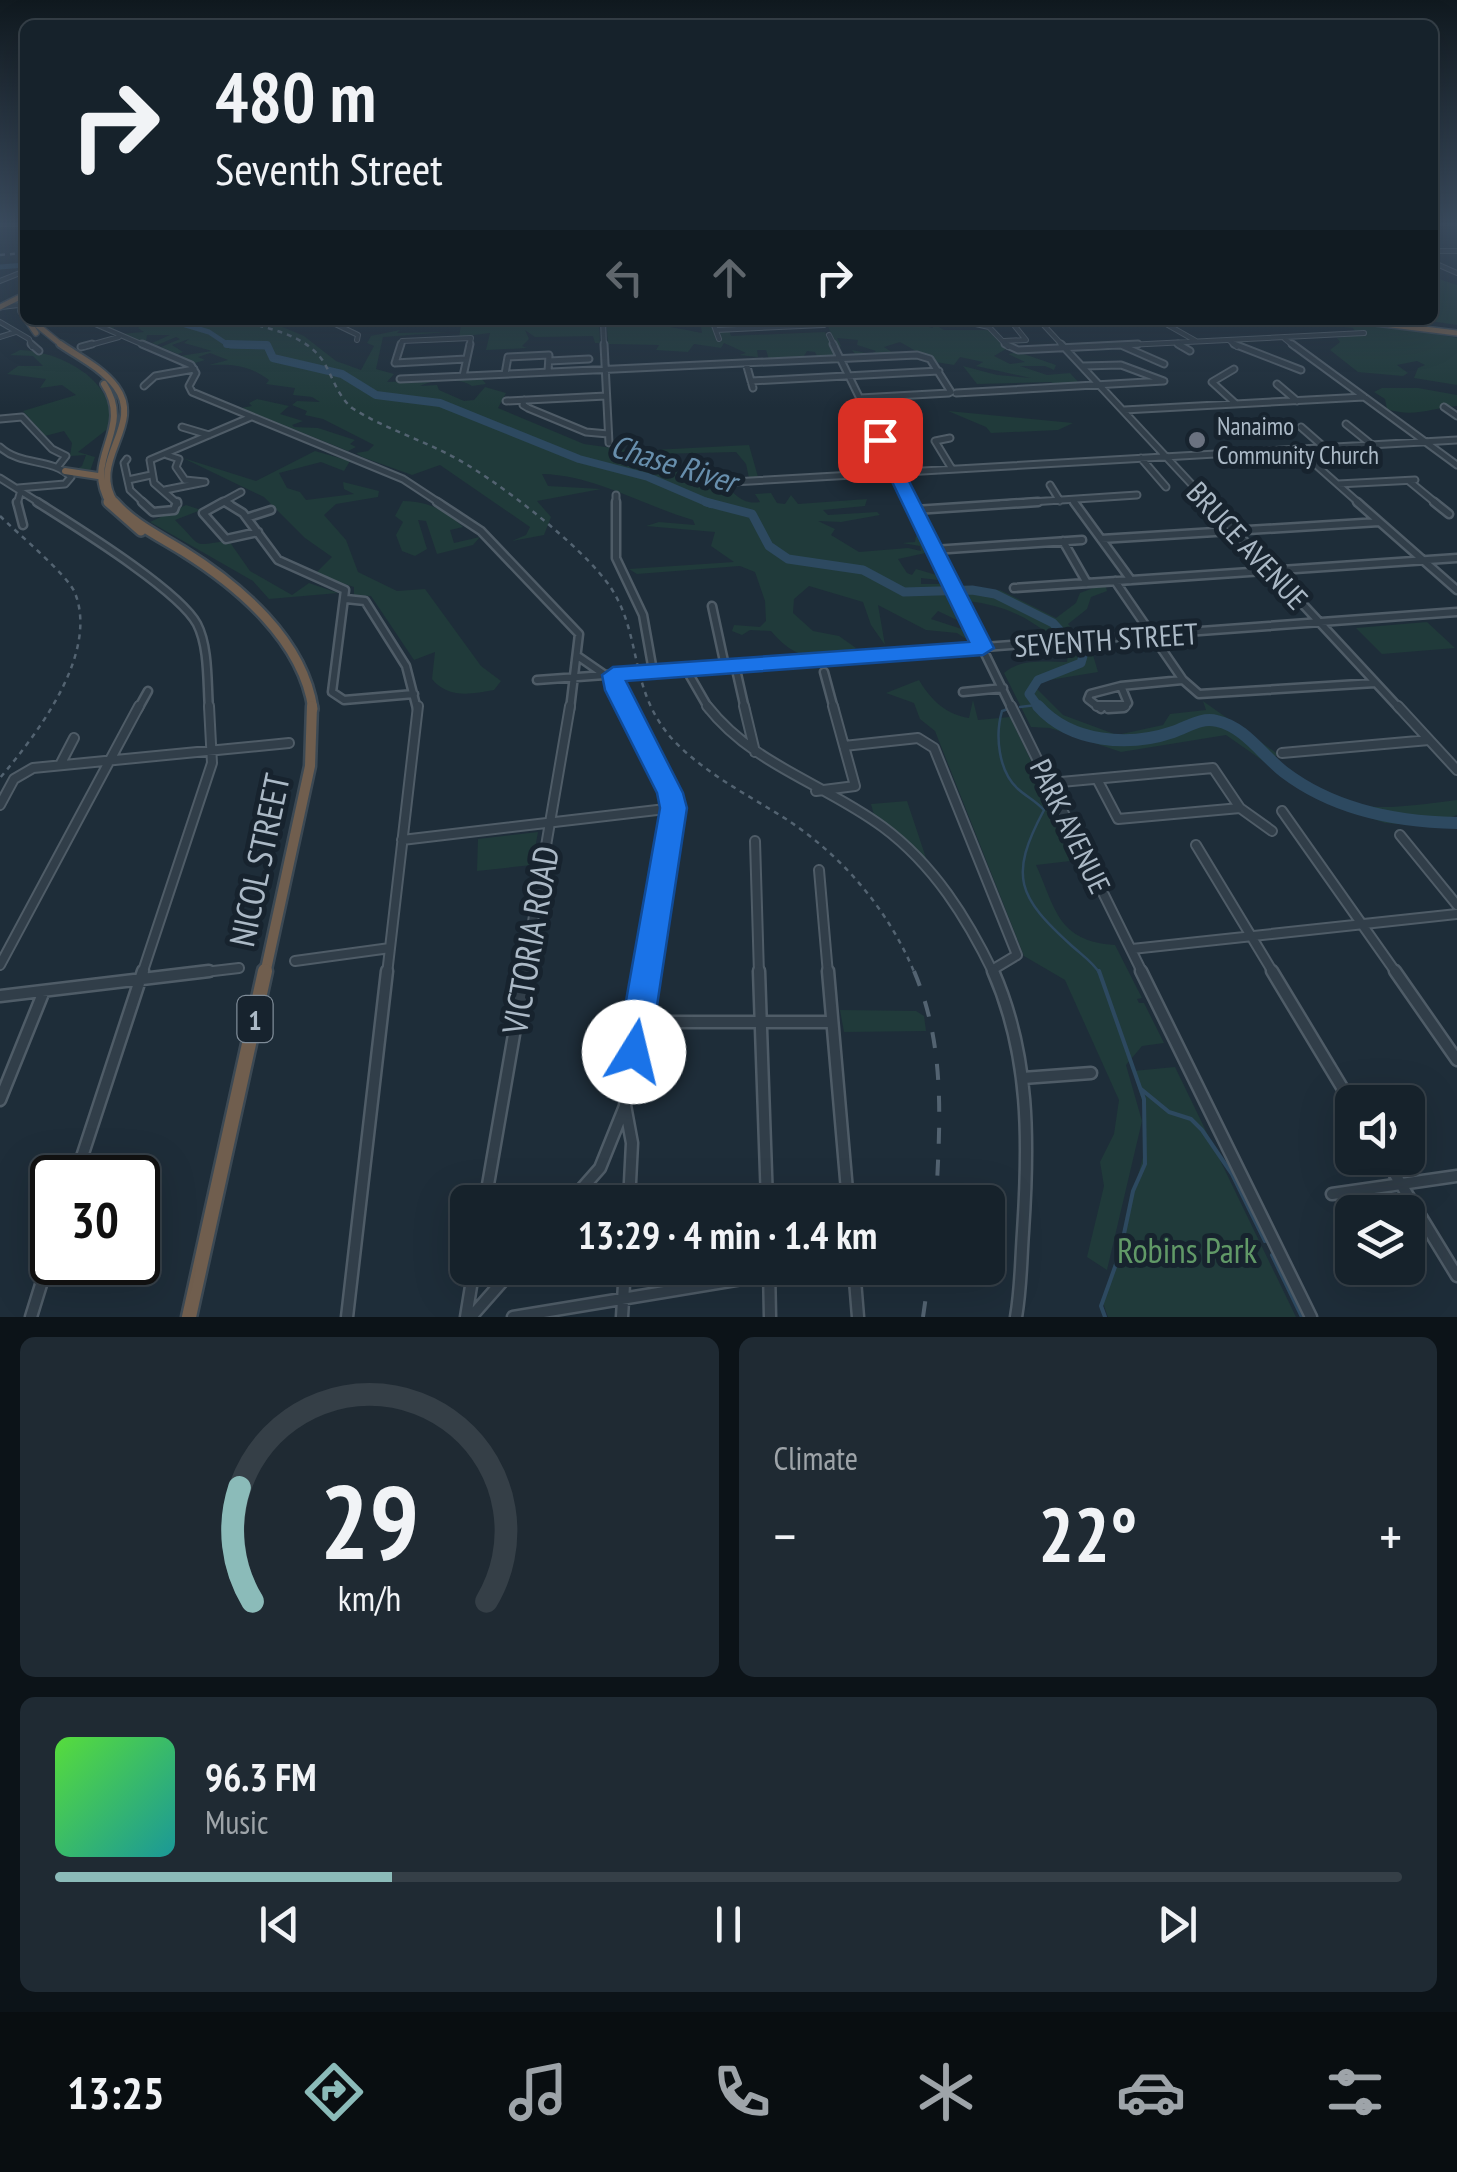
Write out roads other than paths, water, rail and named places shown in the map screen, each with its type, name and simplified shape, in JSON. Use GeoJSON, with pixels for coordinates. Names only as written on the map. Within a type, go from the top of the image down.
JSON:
{"type":"FeatureCollection","features":[{"type":"Feature","properties":{"kind":"highway"},"geometry":{"type":"LineString","coordinates":[[31,325],[34,332],[102,382],[114,396],[118,414],[98,476],[62,468]]}},
{"type":"Feature","properties":{"kind":"highway","name":"1"},"geometry":{"type":"LineString","coordinates":[[36,325],[109,380],[122,395],[124,414],[105,479],[114,504],[212,572]]}},
{"type":"Feature","properties":{"kind":"highway"},"geometry":{"type":"LineString","coordinates":[[1400,325],[1457,331]]}},
{"type":"Feature","properties":{"kind":"highway"},"geometry":{"type":"LineString","coordinates":[[1422,325],[1457,331]]}},
{"type":"Feature","properties":{"kind":"highway","name":"1"},"geometry":{"type":"LineString","coordinates":[[98,476],[100,493],[120,518],[212,572]]}},
{"type":"Feature","properties":{"kind":"highway","name":"NICOL STREET"},"geometry":{"type":"LineString","coordinates":[[188,1317],[315,740],[312,708],[297,660],[252,607],[212,572]]}},
{"type":"Feature","properties":{"kind":"street"},"geometry":{"type":"LineString","coordinates":[[97,325],[153,346],[195,369]]}},
{"type":"Feature","properties":{"kind":"street"},"geometry":{"type":"LineString","coordinates":[[338,325],[358,335],[357,340]]}},
{"type":"Feature","properties":{"kind":"street"},"geometry":{"type":"LineString","coordinates":[[602,325],[608,444]]}},
{"type":"Feature","properties":{"kind":"street"},"geometry":{"type":"LineString","coordinates":[[714,325],[718,339]]}},
{"type":"Feature","properties":{"kind":"street"},"geometry":{"type":"LineString","coordinates":[[716,330],[806,325]]}},
{"type":"Feature","properties":{"kind":"street"},"geometry":{"type":"LineString","coordinates":[[985,325],[1013,349],[1364,333]]}},
{"type":"Feature","properties":{"kind":"street"},"geometry":{"type":"LineString","coordinates":[[1003,341],[1026,340],[1014,325]]}},
{"type":"Feature","properties":{"kind":"street","name":"BRUCE AVENUE"},"geometry":{"type":"LineString","coordinates":[[1044,325],[1457,770]]}},
{"type":"Feature","properties":{"kind":"street"},"geometry":{"type":"LineString","coordinates":[[1168,325],[1196,342]]}},
{"type":"Feature","properties":{"kind":"street"},"geometry":{"type":"LineString","coordinates":[[0,326],[18,332],[39,351]]}},
{"type":"Feature","properties":{"kind":"street"},"geometry":{"type":"LineString","coordinates":[[0,337],[18,332]]}},
{"type":"Feature","properties":{"kind":"street","name":"PARK AVENUE"},"geometry":{"type":"LineString","coordinates":[[829,335],[1311,1317]]}},
{"type":"Feature","properties":{"kind":"street"},"geometry":{"type":"LineString","coordinates":[[81,347],[120,336]]}},
{"type":"Feature","properties":{"kind":"street"},"geometry":{"type":"LineString","coordinates":[[1283,337],[1457,465]]}},
{"type":"Feature","properties":{"kind":"street"},"geometry":{"type":"LineString","coordinates":[[462,376],[471,338],[402,341],[395,362],[466,359]]}},
{"type":"Feature","properties":{"kind":"street"},"geometry":{"type":"LineString","coordinates":[[1229,340],[1240,349],[1302,370]]}},
{"type":"Feature","properties":{"kind":"street"},"geometry":{"type":"LineString","coordinates":[[1175,342],[1190,351]]}},
{"type":"Feature","properties":{"kind":"street"},"geometry":{"type":"LineString","coordinates":[[1122,345],[1164,364]]}},
{"type":"Feature","properties":{"kind":"street"},"geometry":{"type":"LineString","coordinates":[[506,374],[508,357],[549,355],[548,372]]}},
{"type":"Feature","properties":{"kind":"street"},"geometry":{"type":"LineString","coordinates":[[400,379],[924,356],[952,393]]}},
{"type":"Feature","properties":{"kind":"street"},"geometry":{"type":"LineString","coordinates":[[549,360],[589,359]]}},
{"type":"Feature","properties":{"kind":"street"},"geometry":{"type":"LineString","coordinates":[[746,363],[753,388]]}},
{"type":"Feature","properties":{"kind":"street"},"geometry":{"type":"LineString","coordinates":[[860,398],[1164,380],[1121,365],[1082,366]]}},
{"type":"Feature","properties":{"kind":"street"},"geometry":{"type":"LineString","coordinates":[[1234,368],[1212,382],[1236,404]]}},
{"type":"Feature","properties":{"kind":"street"},"geometry":{"type":"LineString","coordinates":[[144,386],[155,376],[195,369]]}},
{"type":"Feature","properties":{"kind":"street"},"geometry":{"type":"LineString","coordinates":[[195,369],[189,390],[386,469],[482,530],[579,634],[578,657],[582,664],[610,675],[670,793],[674,808],[625,1105],[600,1168],[585,1185]]}},
{"type":"Feature","properties":{"kind":"street"},"geometry":{"type":"LineString","coordinates":[[751,380],[938,371]]}},
{"type":"Feature","properties":{"kind":"street"},"geometry":{"type":"LineString","coordinates":[[1276,384],[1297,401]]}},
{"type":"Feature","properties":{"kind":"street"},"geometry":{"type":"LineString","coordinates":[[506,401],[606,396]]}},
{"type":"Feature","properties":{"kind":"street"},"geometry":{"type":"LineString","coordinates":[[1123,410],[1364,397]]}},
{"type":"Feature","properties":{"kind":"street"},"geometry":{"type":"LineString","coordinates":[[524,400],[528,408],[586,432],[608,434]]}},
{"type":"Feature","properties":{"kind":"street"},"geometry":{"type":"LineString","coordinates":[[1444,408],[1457,416]]}},
{"type":"Feature","properties":{"kind":"street"},"geometry":{"type":"LineString","coordinates":[[0,419],[22,417],[52,448],[66,456],[62,468]]}},
{"type":"Feature","properties":{"kind":"street"},"geometry":{"type":"LineString","coordinates":[[127,459],[124,464],[130,490],[154,512],[167,512],[178,506],[154,483],[150,460],[252,417]]}},
{"type":"Feature","properties":{"kind":"street"},"geometry":{"type":"LineString","coordinates":[[852,425],[872,424]]}},
{"type":"Feature","properties":{"kind":"street"},"geometry":{"type":"LineString","coordinates":[[1346,424],[1372,445]]}},
{"type":"Feature","properties":{"kind":"street"},"geometry":{"type":"LineString","coordinates":[[182,427],[210,435]]}},
{"type":"Feature","properties":{"kind":"street"},"geometry":{"type":"LineString","coordinates":[[1301,427],[1326,448]]}},
{"type":"Feature","properties":{"kind":"street"},"geometry":{"type":"LineString","coordinates":[[950,438],[935,441],[952,470]]}},
{"type":"Feature","properties":{"kind":"street"},"geometry":{"type":"LineString","coordinates":[[715,483],[1457,440]]}},
{"type":"Feature","properties":{"kind":"street"},"geometry":{"type":"LineString","coordinates":[[0,447],[5,454],[31,464],[62,468],[71,477],[65,484],[20,489]]}},
{"type":"Feature","properties":{"kind":"street"},"geometry":{"type":"LineString","coordinates":[[1298,450],[1457,590]]}},
{"type":"Feature","properties":{"kind":"street"},"geometry":{"type":"LineString","coordinates":[[165,490],[184,482],[176,467],[178,459],[166,454]]}},
{"type":"Feature","properties":{"kind":"street"},"geometry":{"type":"LineString","coordinates":[[1141,458],[1166,487]]}},
{"type":"Feature","properties":{"kind":"street"},"geometry":{"type":"LineString","coordinates":[[128,480],[151,475]]}},
{"type":"Feature","properties":{"kind":"street"},"geometry":{"type":"LineString","coordinates":[[0,478],[100,542],[187,610],[200,628],[211,750],[207,781],[82,1155]]}},
{"type":"Feature","properties":{"kind":"street"},"geometry":{"type":"LineString","coordinates":[[1337,484],[1411,480],[1450,514]]}},
{"type":"Feature","properties":{"kind":"street"},"geometry":{"type":"LineString","coordinates":[[1050,486],[1061,502]]}},
{"type":"Feature","properties":{"kind":"street"},"geometry":{"type":"LineString","coordinates":[[20,489],[17,503],[23,525]]}},
{"type":"Feature","properties":{"kind":"street"},"geometry":{"type":"LineString","coordinates":[[241,492],[203,513],[224,538],[258,532]]}},
{"type":"Feature","properties":{"kind":"street"},"geometry":{"type":"LineString","coordinates":[[616,495],[616,558],[643,615],[653,671]]}},
{"type":"Feature","properties":{"kind":"street"},"geometry":{"type":"LineString","coordinates":[[915,510],[1137,495]]}},
{"type":"Feature","properties":{"kind":"street"},"geometry":{"type":"LineString","coordinates":[[224,500],[249,516],[265,546],[282,563],[342,588],[346,599],[330,686],[337,696],[344,700],[414,694]]}},
{"type":"Feature","properties":{"kind":"street"},"geometry":{"type":"LineString","coordinates":[[1073,501],[1131,580]]}},
{"type":"Feature","properties":{"kind":"street"},"geometry":{"type":"LineString","coordinates":[[249,516],[271,510]]}},
{"type":"Feature","properties":{"kind":"street"},"geometry":{"type":"LineString","coordinates":[[1100,539],[1379,522]]}},
{"type":"Feature","properties":{"kind":"street"},"geometry":{"type":"LineString","coordinates":[[934,550],[1082,540]]}},
{"type":"Feature","properties":{"kind":"street"},"geometry":{"type":"LineString","coordinates":[[1062,542],[1088,583]]}},
{"type":"Feature","properties":{"kind":"street"},"geometry":{"type":"LineString","coordinates":[[1014,588],[1457,558]]}},
{"type":"Feature","properties":{"kind":"street"},"geometry":{"type":"LineString","coordinates":[[1116,582],[1184,680],[1199,694],[1376,683]]}},
{"type":"Feature","properties":{"kind":"street"},"geometry":{"type":"LineString","coordinates":[[346,599],[365,602],[406,666],[418,704],[347,1317]]}},
{"type":"Feature","properties":{"kind":"street"},"geometry":{"type":"LineString","coordinates":[[712,606],[725,666]]}},
{"type":"Feature","properties":{"kind":"street","name":"SEVENTH STREET"},"geometry":{"type":"LineString","coordinates":[[538,680],[1457,612]]}},
{"type":"Feature","properties":{"kind":"street","name":"VICTORIA ROAD"},"geometry":{"type":"LineString","coordinates":[[489,1185],[578,657]]}},
{"type":"Feature","properties":{"kind":"street"},"geometry":{"type":"LineString","coordinates":[[735,665],[755,754]]}},
{"type":"Feature","properties":{"kind":"street"},"geometry":{"type":"LineString","coordinates":[[686,668],[708,712],[755,754],[814,791],[849,806],[912,851],[957,906],[992,970],[1024,1078],[1026,1190],[1016,1317]]}},
{"type":"Feature","properties":{"kind":"street"},"geometry":{"type":"LineString","coordinates":[[814,791],[856,786],[824,672]]}},
{"type":"Feature","properties":{"kind":"street"},"geometry":{"type":"LineString","coordinates":[[1121,686],[1128,703],[1124,708],[1101,709],[1088,700],[1090,694],[1121,686],[1184,680]]}},
{"type":"Feature","properties":{"kind":"street"},"geometry":{"type":"LineString","coordinates":[[963,692],[1003,688]]}},
{"type":"Feature","properties":{"kind":"street"},"geometry":{"type":"LineString","coordinates":[[0,965],[108,759],[148,692]]}},
{"type":"Feature","properties":{"kind":"street"},"geometry":{"type":"LineString","coordinates":[[61,764],[74,738]]}},
{"type":"Feature","properties":{"kind":"street"},"geometry":{"type":"LineString","coordinates":[[844,746],[918,738],[941,758],[1017,955],[992,970]]}},
{"type":"Feature","properties":{"kind":"street"},"geometry":{"type":"LineString","coordinates":[[1282,754],[1429,740]]}},
{"type":"Feature","properties":{"kind":"street"},"geometry":{"type":"LineString","coordinates":[[0,804],[22,772],[61,764],[290,743]]}},
{"type":"Feature","properties":{"kind":"street"},"geometry":{"type":"LineString","coordinates":[[1050,783],[1214,768],[1240,808],[1272,830]]}},
{"type":"Feature","properties":{"kind":"street"},"geometry":{"type":"LineString","coordinates":[[1097,779],[1118,820],[1240,808]]}},
{"type":"Feature","properties":{"kind":"street"},"geometry":{"type":"LineString","coordinates":[[402,840],[674,808]]}},
{"type":"Feature","properties":{"kind":"street"},"geometry":{"type":"LineString","coordinates":[[1282,811],[1457,1060]]}},
{"type":"Feature","properties":{"kind":"street"},"geometry":{"type":"LineString","coordinates":[[1400,835],[1457,904]]}},
{"type":"Feature","properties":{"kind":"street"},"geometry":{"type":"LineString","coordinates":[[756,841],[766,1185]]}},
{"type":"Feature","properties":{"kind":"street"},"geometry":{"type":"LineString","coordinates":[[1196,845],[1341,1085]]}},
{"type":"Feature","properties":{"kind":"street"},"geometry":{"type":"LineString","coordinates":[[818,870],[846,1185]]}},
{"type":"Feature","properties":{"kind":"street"},"geometry":{"type":"LineString","coordinates":[[1132,949],[1457,914]]}},
{"type":"Feature","properties":{"kind":"street"},"geometry":{"type":"LineString","coordinates":[[295,960],[390,948]]}},
{"type":"Feature","properties":{"kind":"street"},"geometry":{"type":"LineString","coordinates":[[0,996],[239,968]]}},
{"type":"Feature","properties":{"kind":"street"},"geometry":{"type":"LineString","coordinates":[[0,1100],[44,991]]}},
{"type":"Feature","properties":{"kind":"street"},"geometry":{"type":"LineString","coordinates":[[638,1022],[832,1022]]}},
{"type":"Feature","properties":{"kind":"street"},"geometry":{"type":"LineString","coordinates":[[1024,1078],[1090,1073]]}},
{"type":"Feature","properties":{"kind":"street"},"geometry":{"type":"LineString","coordinates":[[625,1105],[632,1142],[630,1185]]}},
{"type":"Feature","properties":{"kind":"street"},"geometry":{"type":"LineString","coordinates":[[1395,1175],[1457,1276]]}},
{"type":"Feature","properties":{"kind":"street"},"geometry":{"type":"LineString","coordinates":[[1332,1194],[1457,1176]]}},
{"type":"Feature","properties":{"kind":"street"},"geometry":{"type":"LineString","coordinates":[[31,1317],[41,1285]]}},
{"type":"Feature","properties":{"kind":"street"},"geometry":{"type":"LineString","coordinates":[[469,1317],[472,1285]]}},
{"type":"Feature","properties":{"kind":"street"},"geometry":{"type":"LineString","coordinates":[[469,1317],[498,1285]]}},
{"type":"Feature","properties":{"kind":"street"},"geometry":{"type":"LineString","coordinates":[[622,1317],[624,1285]]}},
{"type":"Feature","properties":{"kind":"street"},"geometry":{"type":"LineString","coordinates":[[513,1317],[691,1285]]}},
{"type":"Feature","properties":{"kind":"street"},"geometry":{"type":"LineString","coordinates":[[769,1285],[770,1317]]}},
{"type":"Feature","properties":{"kind":"street"},"geometry":{"type":"LineString","coordinates":[[855,1285],[858,1317]]}},
{"type":"Feature","properties":{"kind":"waterway","name":"Chase River"},"geometry":{"type":"LineString","coordinates":[[186,325],[209,332],[227,344]]}},
{"type":"Feature","properties":{"kind":"waterway","name":"Chase River"},"geometry":{"type":"LineString","coordinates":[[227,344],[268,347]]}},
{"type":"Feature","properties":{"kind":"waterway","name":"Chase River"},"geometry":{"type":"LineString","coordinates":[[227,344],[268,347]]}},
{"type":"Feature","properties":{"kind":"waterway","name":"Chase River"},"geometry":{"type":"LineString","coordinates":[[268,347],[273,358],[342,374],[376,395],[440,403],[579,459],[648,477],[707,502]]}},
{"type":"Feature","properties":{"kind":"waterway","name":"Chase River"},"geometry":{"type":"LineString","coordinates":[[707,502],[752,514],[769,546],[788,559],[863,570],[904,592],[972,590],[995,594],[1053,623],[1083,656],[1081,663],[1038,680],[1029,694],[1040,709]]}},
{"type":"Feature","properties":{"kind":"waterway","name":"Chase River"},"geometry":{"type":"LineString","coordinates":[[707,502],[711,504]]}},
{"type":"Feature","properties":{"kind":"waterway"},"geometry":{"type":"LineString","coordinates":[[1020,707],[1036,705]]}},
{"type":"Feature","properties":{"kind":"waterway","name":"Chase River"},"geometry":{"type":"LineString","coordinates":[[1038,706],[1067,728],[1101,739],[1156,737],[1200,721],[1217,721],[1236,729],[1303,785],[1344,805],[1411,820],[1457,823]]}},
{"type":"Feature","properties":{"kind":"waterway"},"geometry":{"type":"LineString","coordinates":[[1008,709],[1002,711],[999,731],[1002,763],[1018,789],[1044,810],[1026,853],[1024,885],[1040,914],[1100,974]]}},
{"type":"Feature","properties":{"kind":"waterway"},"geometry":{"type":"LineString","coordinates":[[1099,971],[1144,1099],[1145,1164],[1133,1191],[1120,1253],[1101,1306],[1105,1317]]}},
{"type":"Feature","properties":{"kind":"waterway"},"geometry":{"type":"LineString","coordinates":[[1141,1089],[1169,1112],[1191,1119],[1202,1130],[1232,1174],[1265,1241]]}},
{"type":"Feature","properties":{"kind":"waterway"},"geometry":{"type":"LineString","coordinates":[[1272,1255],[1302,1317]]}},
{"type":"Feature","properties":{"kind":"railway"},"geometry":{"type":"LineString","coordinates":[[255,325],[306,344],[323,361],[352,408],[467,464],[512,495],[580,553],[611,588],[621,607],[649,703],[674,741],[713,774],[786,819],[827,850],[878,907],[915,974]]}},
{"type":"Feature","properties":{"kind":"railway"},"geometry":{"type":"LineString","coordinates":[[0,516],[70,585],[80,617],[79,641],[60,692],[31,739],[0,778]]}},
{"type":"Feature","properties":{"kind":"railway"},"geometry":{"type":"LineString","coordinates":[[914,971],[932,1028],[936,1057],[937,1185]]}},
{"type":"Feature","properties":{"kind":"railway"},"geometry":{"type":"LineString","coordinates":[[923,1317],[928,1285]]}},
{"type":"Feature","properties":{"kind":"place","name":"Nanaimo Community Church"},"geometry":{"type":"Point","coordinates":[1197,440]}},
{"type":"Feature","properties":{"kind":"park label","name":"Robins Park"},"geometry":{"type":"Point","coordinates":[1187,1250]}}]}
